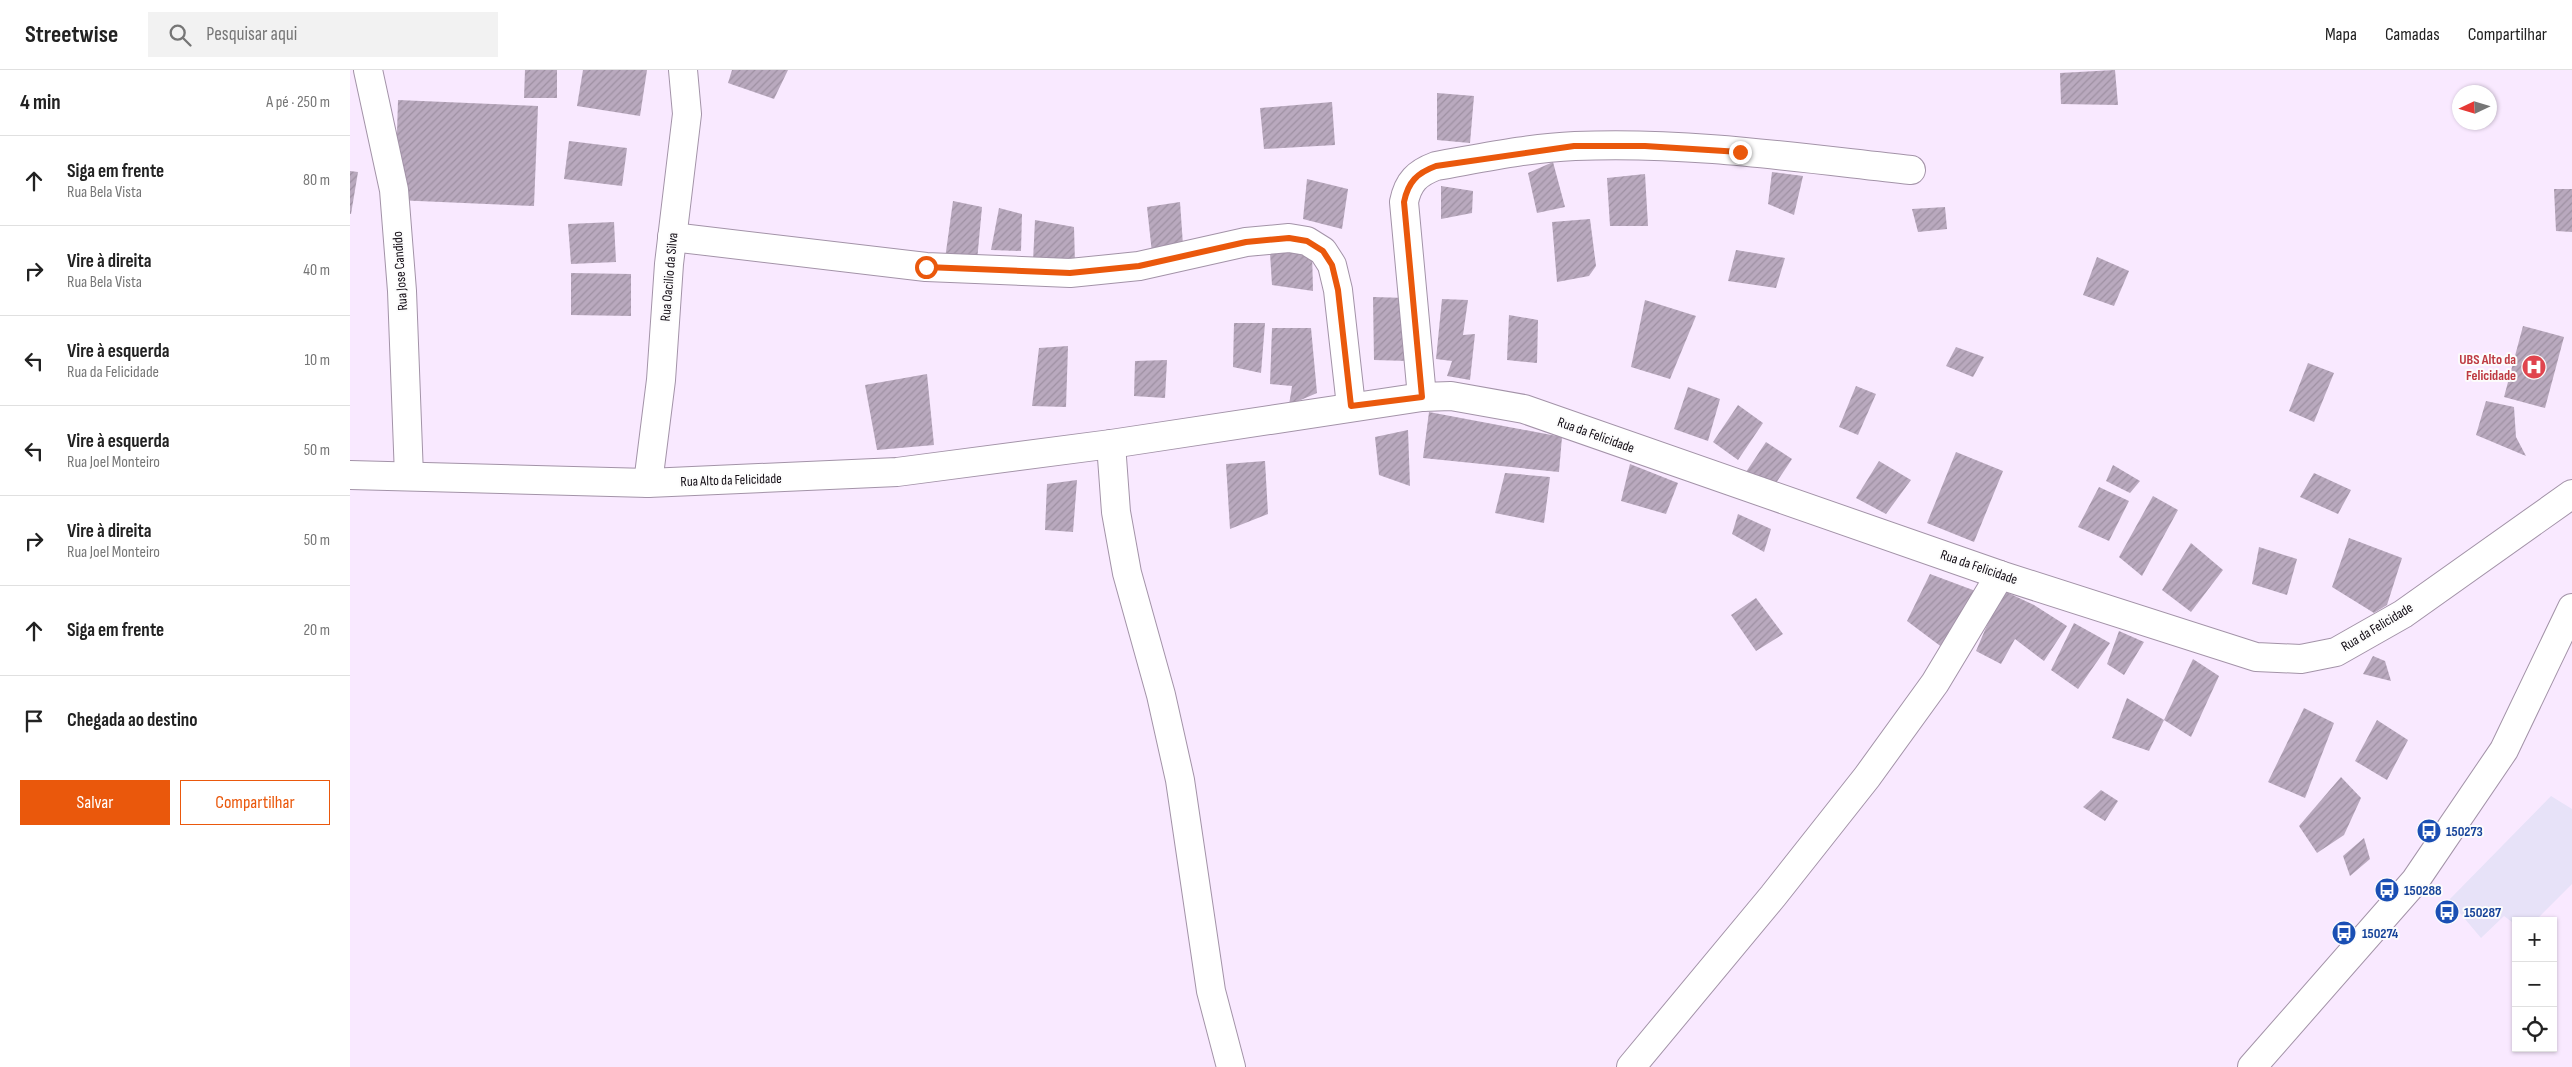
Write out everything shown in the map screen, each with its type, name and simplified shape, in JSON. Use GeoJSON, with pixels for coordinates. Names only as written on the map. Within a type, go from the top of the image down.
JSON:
{"type":"FeatureCollection","features":[{"type":"Feature","properties":{"kind":"street","name":"Rua Jose Candido"},"geometry":{"type":"LineString","coordinates":[[368,70],[394,190],[402,291],[409,476]]}},
{"type":"Feature","properties":{"kind":"street","name":"Rua Oacilio da Silva"},"geometry":{"type":"LineString","coordinates":[[648,483],[661,380],[672,237],[687,114],[683,70]]}},
{"type":"Feature","properties":{"kind":"street"},"geometry":{"type":"LineString","coordinates":[[1422,397],[1404,202],[1412,181],[1421,171],[1436,166],[1574,146],[1645,146],[1740,152],[1911,170]]}},
{"type":"Feature","properties":{"kind":"street"},"geometry":{"type":"LineString","coordinates":[[672,237],[926,267],[1070,273],[1139,266],[1246,242],[1289,238],[1307,241],[1323,251],[1332,265],[1338,290],[1351,406]]}},
{"type":"Feature","properties":{"kind":"street","name":"Rua da Felicidade"},"geometry":{"type":"LineString","coordinates":[[1351,406],[1422,397],[1451,396],[1524,409],[2000,575],[2256,657],[2301,659],[2336,652],[2403,614],[2572,494]]}},
{"type":"Feature","properties":{"kind":"street","name":"Rua Alto da Felicidade"},"geometry":{"type":"LineString","coordinates":[[350,475],[648,483],[897,472],[1111,444],[1351,406]]}},
{"type":"Feature","properties":{"kind":"street"},"geometry":{"type":"LineString","coordinates":[[1111,444],[1116,512],[1127,573],[1160,695],[1180,780],[1211,991],[1231,1067]]}},
{"type":"Feature","properties":{"kind":"street"},"geometry":{"type":"LineString","coordinates":[[1632,1067],[1773,896],[1867,776],[1935,683],[2000,575]]}},
{"type":"Feature","properties":{"kind":"street"},"geometry":{"type":"LineString","coordinates":[[2252,1067],[2415,881],[2504,750],[2572,608]]}},
{"type":"Feature","properties":{"kind":"shaded area"},"geometry":{"type":"Polygon","coordinates":[[[2551,796],[2572,809],[2572,884],[2539,917],[2512,917],[2512,922],[2504,916],[2481,938],[2449,900],[2551,796]]]}},
{"type":"Feature","properties":{"kind":"building"},"geometry":{"type":"Polygon","coordinates":[[[525,70],[557,70],[557,98],[524,98],[525,70]]]}},
{"type":"Feature","properties":{"kind":"building"},"geometry":{"type":"Polygon","coordinates":[[[583,70],[647,70],[640,116],[577,106],[583,70]]]}},
{"type":"Feature","properties":{"kind":"building"},"geometry":{"type":"Polygon","coordinates":[[[732,70],[788,70],[774,99],[728,83],[732,70]]]}},
{"type":"Feature","properties":{"kind":"building"},"geometry":{"type":"Polygon","coordinates":[[[2115,70],[2118,105],[2061,104],[2060,73],[2115,70]]]}},
{"type":"Feature","properties":{"kind":"building"},"geometry":{"type":"Polygon","coordinates":[[[1437,93],[1474,96],[1470,143],[1437,140],[1437,93]]]}},
{"type":"Feature","properties":{"kind":"building"},"geometry":{"type":"Polygon","coordinates":[[[398,100],[538,106],[534,206],[395,200],[398,100]]]}},
{"type":"Feature","properties":{"kind":"building"},"geometry":{"type":"Polygon","coordinates":[[[1332,102],[1335,145],[1264,149],[1260,108],[1332,102]]]}},
{"type":"Feature","properties":{"kind":"building"},"geometry":{"type":"Polygon","coordinates":[[[569,141],[627,148],[622,186],[564,179],[569,141]]]}},
{"type":"Feature","properties":{"kind":"building"},"geometry":{"type":"Polygon","coordinates":[[[1553,162],[1565,207],[1537,213],[1528,173],[1553,162]]]}},
{"type":"Feature","properties":{"kind":"building"},"geometry":{"type":"Polygon","coordinates":[[[350,171],[358,172],[351,214],[350,214],[350,171]]]}},
{"type":"Feature","properties":{"kind":"building"},"geometry":{"type":"Polygon","coordinates":[[[1772,172],[1803,176],[1794,215],[1768,204],[1772,172]]]}},
{"type":"Feature","properties":{"kind":"building"},"geometry":{"type":"Polygon","coordinates":[[[1645,174],[1648,226],[1610,226],[1607,178],[1645,174]]]}},
{"type":"Feature","properties":{"kind":"building"},"geometry":{"type":"Polygon","coordinates":[[[1307,179],[1348,189],[1342,229],[1303,219],[1307,179]]]}},
{"type":"Feature","properties":{"kind":"building"},"geometry":{"type":"Polygon","coordinates":[[[1441,186],[1473,191],[1472,213],[1441,219],[1441,186]]]}},
{"type":"Feature","properties":{"kind":"building"},"geometry":{"type":"Polygon","coordinates":[[[2554,189],[2572,189],[2572,232],[2556,231],[2554,189]]]}},
{"type":"Feature","properties":{"kind":"building"},"geometry":{"type":"Polygon","coordinates":[[[953,201],[982,207],[977,261],[945,259],[953,201]]]}},
{"type":"Feature","properties":{"kind":"building"},"geometry":{"type":"Polygon","coordinates":[[[1180,202],[1183,245],[1152,253],[1147,207],[1180,202]]]}},
{"type":"Feature","properties":{"kind":"building"},"geometry":{"type":"Polygon","coordinates":[[[1945,207],[1947,229],[1918,232],[1912,209],[1945,207]]]}},
{"type":"Feature","properties":{"kind":"building"},"geometry":{"type":"Polygon","coordinates":[[[999,208],[1022,214],[1021,251],[991,250],[999,208]]]}},
{"type":"Feature","properties":{"kind":"building"},"geometry":{"type":"Polygon","coordinates":[[[1590,219],[1596,266],[1589,276],[1557,282],[1552,222],[1590,219]]]}},
{"type":"Feature","properties":{"kind":"building"},"geometry":{"type":"Polygon","coordinates":[[[1035,220],[1074,227],[1075,263],[1033,261],[1035,220]]]}},
{"type":"Feature","properties":{"kind":"building"},"geometry":{"type":"Polygon","coordinates":[[[614,222],[616,262],[571,264],[568,224],[614,222]]]}},
{"type":"Feature","properties":{"kind":"building"},"geometry":{"type":"Polygon","coordinates":[[[1736,250],[1785,258],[1776,288],[1728,281],[1736,250]]]}},
{"type":"Feature","properties":{"kind":"building"},"geometry":{"type":"Polygon","coordinates":[[[1312,251],[1313,291],[1272,285],[1270,253],[1312,251]]]}},
{"type":"Feature","properties":{"kind":"building"},"geometry":{"type":"Polygon","coordinates":[[[2097,257],[2129,271],[2114,306],[2083,295],[2097,257]]]}},
{"type":"Feature","properties":{"kind":"building"},"geometry":{"type":"Polygon","coordinates":[[[571,273],[631,274],[631,316],[571,315],[571,273]]]}},
{"type":"Feature","properties":{"kind":"building"},"geometry":{"type":"Polygon","coordinates":[[[1373,297],[1407,298],[1409,361],[1374,360],[1373,297]]]}},
{"type":"Feature","properties":{"kind":"building"},"geometry":{"type":"Polygon","coordinates":[[[1442,299],[1468,300],[1463,335],[1475,334],[1470,380],[1447,376],[1452,361],[1436,359],[1442,299]]]}},
{"type":"Feature","properties":{"kind":"building"},"geometry":{"type":"Polygon","coordinates":[[[1645,300],[1696,316],[1670,379],[1631,367],[1645,300]]]}},
{"type":"Feature","properties":{"kind":"building"},"geometry":{"type":"Polygon","coordinates":[[[1509,315],[1538,320],[1537,363],[1507,360],[1509,315]]]}},
{"type":"Feature","properties":{"kind":"building"},"geometry":{"type":"Polygon","coordinates":[[[1234,323],[1265,323],[1261,373],[1233,367],[1234,323]]]}},
{"type":"Feature","properties":{"kind":"building","name":"UBS Alto da Felicidade"},"geometry":{"type":"Polygon","coordinates":[[[2523,326],[2564,337],[2545,408],[2504,397],[2523,326]]]}},
{"type":"Feature","properties":{"kind":"building"},"geometry":{"type":"Polygon","coordinates":[[[1272,328],[1311,328],[1317,393],[1289,405],[1292,386],[1270,384],[1272,328]]]}},
{"type":"Feature","properties":{"kind":"building"},"geometry":{"type":"Polygon","coordinates":[[[1068,346],[1066,407],[1032,406],[1039,348],[1068,346]]]}},
{"type":"Feature","properties":{"kind":"building"},"geometry":{"type":"Polygon","coordinates":[[[1956,347],[1984,357],[1973,377],[1946,366],[1956,347]]]}},
{"type":"Feature","properties":{"kind":"building"},"geometry":{"type":"Polygon","coordinates":[[[1167,360],[1165,398],[1134,396],[1135,361],[1167,360]]]}},
{"type":"Feature","properties":{"kind":"building"},"geometry":{"type":"Polygon","coordinates":[[[2308,363],[2334,373],[2314,422],[2289,411],[2308,363]]]}},
{"type":"Feature","properties":{"kind":"building"},"geometry":{"type":"Polygon","coordinates":[[[927,374],[934,445],[877,450],[865,385],[927,374]]]}},
{"type":"Feature","properties":{"kind":"building"},"geometry":{"type":"Polygon","coordinates":[[[1856,386],[1876,394],[1858,435],[1839,427],[1856,386]]]}},
{"type":"Feature","properties":{"kind":"building"},"geometry":{"type":"Polygon","coordinates":[[[1688,387],[1720,399],[1708,441],[1674,429],[1688,387]]]}},
{"type":"Feature","properties":{"kind":"building"},"geometry":{"type":"Polygon","coordinates":[[[2486,401],[2514,407],[2516,437],[2526,456],[2476,435],[2486,401]]]}},
{"type":"Feature","properties":{"kind":"building"},"geometry":{"type":"Polygon","coordinates":[[[1738,405],[1763,423],[1738,460],[1713,442],[1738,405]]]}},
{"type":"Feature","properties":{"kind":"building"},"geometry":{"type":"Polygon","coordinates":[[[1429,412],[1562,437],[1559,472],[1423,458],[1429,412]]]}},
{"type":"Feature","properties":{"kind":"building"},"geometry":{"type":"Polygon","coordinates":[[[1408,430],[1410,486],[1379,475],[1375,437],[1408,430]]]}},
{"type":"Feature","properties":{"kind":"building"},"geometry":{"type":"Polygon","coordinates":[[[1766,442],[1792,459],[1772,489],[1746,472],[1766,442]]]}},
{"type":"Feature","properties":{"kind":"building"},"geometry":{"type":"Polygon","coordinates":[[[1956,452],[2003,471],[1974,542],[1927,523],[1956,452]]]}},
{"type":"Feature","properties":{"kind":"building"},"geometry":{"type":"Polygon","coordinates":[[[1265,461],[1268,514],[1230,529],[1226,464],[1265,461]]]}},
{"type":"Feature","properties":{"kind":"building"},"geometry":{"type":"Polygon","coordinates":[[[1879,461],[1911,480],[1886,514],[1856,498],[1879,461]]]}},
{"type":"Feature","properties":{"kind":"building"},"geometry":{"type":"Polygon","coordinates":[[[1630,464],[1678,483],[1666,514],[1621,501],[1630,464]]]}},
{"type":"Feature","properties":{"kind":"building"},"geometry":{"type":"Polygon","coordinates":[[[2113,465],[2140,481],[2130,493],[2106,481],[2113,465]]]}},
{"type":"Feature","properties":{"kind":"building"},"geometry":{"type":"Polygon","coordinates":[[[1505,473],[1550,477],[1544,523],[1495,513],[1505,473]]]}},
{"type":"Feature","properties":{"kind":"building"},"geometry":{"type":"Polygon","coordinates":[[[2314,473],[2351,490],[2338,514],[2300,497],[2314,473]]]}},
{"type":"Feature","properties":{"kind":"building"},"geometry":{"type":"Polygon","coordinates":[[[1077,480],[1073,532],[1045,530],[1047,484],[1077,480]]]}},
{"type":"Feature","properties":{"kind":"building"},"geometry":{"type":"Polygon","coordinates":[[[2099,487],[2129,501],[2109,541],[2078,527],[2099,487]]]}},
{"type":"Feature","properties":{"kind":"building"},"geometry":{"type":"Polygon","coordinates":[[[2153,496],[2178,510],[2142,576],[2119,557],[2153,496]]]}},
{"type":"Feature","properties":{"kind":"building"},"geometry":{"type":"Polygon","coordinates":[[[1738,514],[1771,529],[1764,552],[1732,534],[1738,514]]]}},
{"type":"Feature","properties":{"kind":"building"},"geometry":{"type":"Polygon","coordinates":[[[2349,538],[2402,558],[2387,605],[2374,613],[2332,587],[2349,538]]]}},
{"type":"Feature","properties":{"kind":"building"},"geometry":{"type":"Polygon","coordinates":[[[2191,543],[2223,570],[2191,612],[2162,590],[2191,543]]]}},
{"type":"Feature","properties":{"kind":"building"},"geometry":{"type":"Polygon","coordinates":[[[2259,547],[2297,559],[2287,595],[2252,584],[2259,547]]]}},
{"type":"Feature","properties":{"kind":"building"},"geometry":{"type":"Polygon","coordinates":[[[1930,574],[1981,593],[1947,651],[1907,621],[1930,574]]]}},
{"type":"Feature","properties":{"kind":"building"},"geometry":{"type":"Polygon","coordinates":[[[2002,590],[2034,605],[2067,626],[2044,661],[2015,639],[2001,664],[1976,651],[2002,590]]]}},
{"type":"Feature","properties":{"kind":"building"},"geometry":{"type":"Polygon","coordinates":[[[1756,598],[1783,634],[1756,651],[1731,615],[1756,598]]]}},
{"type":"Feature","properties":{"kind":"building"},"geometry":{"type":"Polygon","coordinates":[[[2074,623],[2110,643],[2078,689],[2051,670],[2074,623]]]}},
{"type":"Feature","properties":{"kind":"building"},"geometry":{"type":"Polygon","coordinates":[[[2119,631],[2144,642],[2124,675],[2107,664],[2119,631]]]}},
{"type":"Feature","properties":{"kind":"building"},"geometry":{"type":"Polygon","coordinates":[[[2373,656],[2385,661],[2391,681],[2363,674],[2373,656]]]}},
{"type":"Feature","properties":{"kind":"building"},"geometry":{"type":"Polygon","coordinates":[[[2193,659],[2219,676],[2191,737],[2164,720],[2193,659]]]}},
{"type":"Feature","properties":{"kind":"building"},"geometry":{"type":"Polygon","coordinates":[[[2127,698],[2164,720],[2149,751],[2112,738],[2127,698]]]}},
{"type":"Feature","properties":{"kind":"building"},"geometry":{"type":"Polygon","coordinates":[[[2304,708],[2334,723],[2305,798],[2268,782],[2304,708]]]}},
{"type":"Feature","properties":{"kind":"building"},"geometry":{"type":"Polygon","coordinates":[[[2377,720],[2408,740],[2387,780],[2355,761],[2377,720]]]}},
{"type":"Feature","properties":{"kind":"building"},"geometry":{"type":"Polygon","coordinates":[[[2341,777],[2361,798],[2344,835],[2317,853],[2299,826],[2341,777]]]}},
{"type":"Feature","properties":{"kind":"building"},"geometry":{"type":"Polygon","coordinates":[[[2101,790],[2118,801],[2105,821],[2083,807],[2101,790]]]}},
{"type":"Feature","properties":{"kind":"building"},"geometry":{"type":"Polygon","coordinates":[[[2364,838],[2370,859],[2350,876],[2343,856],[2364,838]]]}},
{"type":"Feature","properties":{"kind":"place","name":"UBS Alto da Felicidade"},"geometry":{"type":"Point","coordinates":[2534,367]}},
{"type":"Feature","properties":{"kind":"place","name":"150273"},"geometry":{"type":"Point","coordinates":[2429,831]}},
{"type":"Feature","properties":{"kind":"place","name":"150288"},"geometry":{"type":"Point","coordinates":[2387,890]}},
{"type":"Feature","properties":{"kind":"place","name":"150287"},"geometry":{"type":"Point","coordinates":[2447,912]}},
{"type":"Feature","properties":{"kind":"place","name":"150274"},"geometry":{"type":"Point","coordinates":[2344,933]}},
{"type":"Feature","properties":{"kind":"route"},"geometry":{"type":"LineString","coordinates":[[926,267],[1070,273],[1139,266],[1246,242],[1289,238],[1307,241],[1323,251],[1332,265],[1338,290],[1351,406],[1422,397],[1404,202],[1406,191],[1421,171],[1436,166],[1574,146],[1645,146],[1740,152]]}}]}
